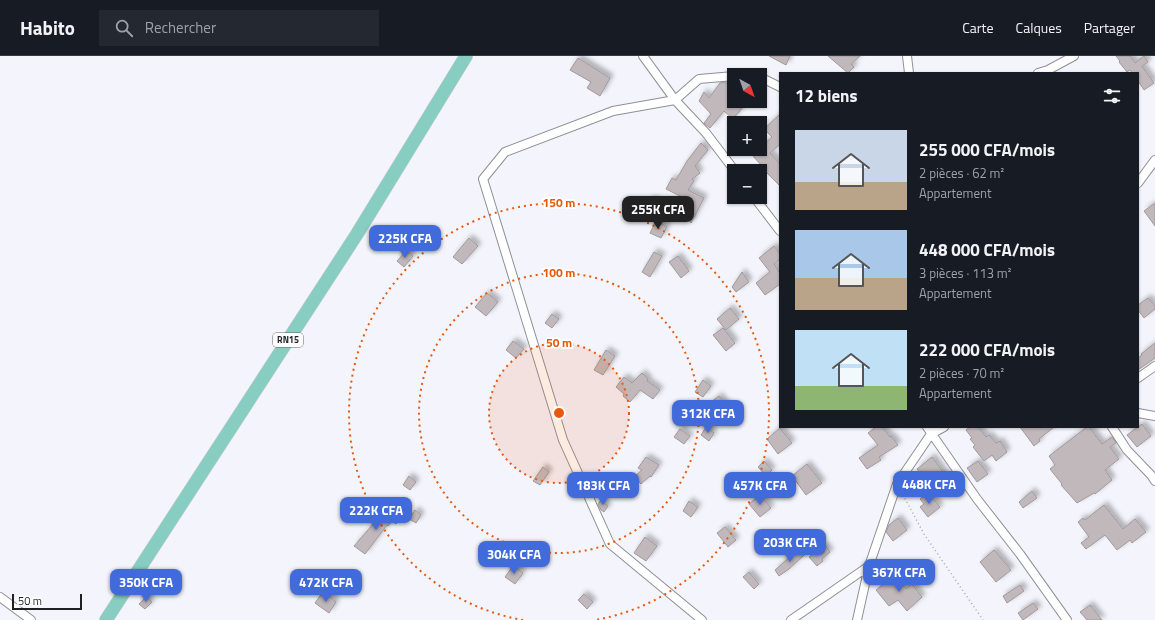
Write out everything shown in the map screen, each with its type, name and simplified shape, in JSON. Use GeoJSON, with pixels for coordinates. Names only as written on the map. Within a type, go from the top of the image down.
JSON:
{"type":"FeatureCollection","features":[{"type":"Feature","properties":{"kind":"main road","name":"RN15"},"geometry":{"type":"LineString","coordinates":[[106,620],[357,234],[466,56]]}},
{"type":"Feature","properties":{"kind":"street"},"geometry":{"type":"LineString","coordinates":[[643,56],[675,100],[706,133],[730,164]]}},
{"type":"Feature","properties":{"kind":"street"},"geometry":{"type":"LineString","coordinates":[[907,56],[908,72]]}},
{"type":"Feature","properties":{"kind":"street"},"geometry":{"type":"LineString","coordinates":[[1041,72],[1074,56]]}},
{"type":"Feature","properties":{"kind":"street"},"geometry":{"type":"LineString","coordinates":[[702,620],[610,544],[563,440],[484,179],[505,152],[613,110],[675,100],[699,79],[727,77]]}},
{"type":"Feature","properties":{"kind":"street"},"geometry":{"type":"LineString","coordinates":[[767,80],[779,86]]}},
{"type":"Feature","properties":{"kind":"street"},"geometry":{"type":"LineString","coordinates":[[1139,182],[1155,160]]}},
{"type":"Feature","properties":{"kind":"street"},"geometry":{"type":"LineString","coordinates":[[759,204],[779,230]]}},
{"type":"Feature","properties":{"kind":"street"},"geometry":{"type":"LineString","coordinates":[[1139,377],[1155,366]]}},
{"type":"Feature","properties":{"kind":"street"},"geometry":{"type":"LineString","coordinates":[[1139,413],[1155,416]]}},
{"type":"Feature","properties":{"kind":"street"},"geometry":{"type":"LineString","coordinates":[[1113,428],[1127,450],[1152,475],[1155,481]]}},
{"type":"Feature","properties":{"kind":"street"},"geometry":{"type":"LineString","coordinates":[[857,620],[869,566],[897,484],[930,429],[977,499],[1020,554],[1067,620]]}},
{"type":"Feature","properties":{"kind":"street"},"geometry":{"type":"LineString","coordinates":[[791,620],[869,566]]}},
{"type":"Feature","properties":{"kind":"street"},"geometry":{"type":"LineString","coordinates":[[0,596],[31,620]]}},
{"type":"Feature","properties":{"kind":"path"},"geometry":{"type":"LineString","coordinates":[[897,484],[924,534],[983,620]]}},
{"type":"Feature","properties":{"kind":"building"},"geometry":{"type":"Polygon","coordinates":[[[769,56],[790,56],[786,65],[769,56]]]}},
{"type":"Feature","properties":{"kind":"building"},"geometry":{"type":"Polygon","coordinates":[[[828,56],[860,56],[851,64],[854,67],[849,72],[847,72],[828,56]]]}},
{"type":"Feature","properties":{"kind":"building"},"geometry":{"type":"Polygon","coordinates":[[[1116,56],[1130,56],[1135,63],[1144,56],[1148,62],[1142,66],[1154,83],[1144,90],[1139,82],[1139,72],[1131,72],[1130,70],[1127,72],[1119,62],[1120,61],[1116,56]]]}},
{"type":"Feature","properties":{"kind":"building"},"geometry":{"type":"Polygon","coordinates":[[[578,58],[610,78],[600,96],[587,88],[591,82],[570,70],[578,58]]]}},
{"type":"Feature","properties":{"kind":"building"},"geometry":{"type":"Polygon","coordinates":[[[724,82],[727,84],[727,108],[742,108],[736,116],[730,116],[724,111],[710,128],[704,123],[711,114],[699,101],[704,92],[709,98],[720,83],[724,82]]]}},
{"type":"Feature","properties":{"kind":"building"},"geometry":{"type":"Polygon","coordinates":[[[779,115],[779,145],[770,153],[779,163],[779,185],[767,173],[767,164],[760,164],[753,156],[767,156],[767,142],[772,137],[767,132],[767,126],[779,115]]]}},
{"type":"Feature","properties":{"kind":"building"},"geometry":{"type":"Polygon","coordinates":[[[701,143],[708,150],[695,166],[700,173],[692,179],[694,181],[688,190],[704,198],[691,223],[675,201],[680,196],[666,189],[672,178],[676,180],[687,161],[701,143]]]}},
{"type":"Feature","properties":{"kind":"building"},"geometry":{"type":"Polygon","coordinates":[[[651,199],[660,203],[655,213],[646,209],[651,199]]]}},
{"type":"Feature","properties":{"kind":"building"},"geometry":{"type":"Polygon","coordinates":[[[1155,203],[1155,226],[1144,211],[1155,203]]]}},
{"type":"Feature","properties":{"kind":"building"},"geometry":{"type":"Polygon","coordinates":[[[656,221],[667,227],[661,238],[650,233],[656,221]]]}},
{"type":"Feature","properties":{"kind":"building"},"geometry":{"type":"Polygon","coordinates":[[[469,238],[478,246],[462,264],[453,257],[469,238]]]}},
{"type":"Feature","properties":{"kind":"building"},"geometry":{"type":"Polygon","coordinates":[[[774,246],[779,253],[779,260],[774,264],[779,272],[779,285],[765,295],[756,283],[770,272],[759,258],[774,246]]]}},
{"type":"Feature","properties":{"kind":"building"},"geometry":{"type":"Polygon","coordinates":[[[406,251],[413,256],[404,267],[397,261],[406,251]]]}},
{"type":"Feature","properties":{"kind":"building"},"geometry":{"type":"Polygon","coordinates":[[[654,252],[662,256],[650,277],[642,272],[654,252]]]}},
{"type":"Feature","properties":{"kind":"building"},"geometry":{"type":"Polygon","coordinates":[[[678,256],[689,271],[681,278],[669,262],[678,256]]]}},
{"type":"Feature","properties":{"kind":"building"},"geometry":{"type":"Polygon","coordinates":[[[742,272],[749,282],[736,292],[732,287],[742,272]]]}},
{"type":"Feature","properties":{"kind":"building"},"geometry":{"type":"Polygon","coordinates":[[[487,293],[498,302],[486,316],[475,307],[487,293]]]}},
{"type":"Feature","properties":{"kind":"building"},"geometry":{"type":"Polygon","coordinates":[[[1148,298],[1155,306],[1155,309],[1144,318],[1139,311],[1139,304],[1148,298]]]}},
{"type":"Feature","properties":{"kind":"building"},"geometry":{"type":"Polygon","coordinates":[[[730,308],[739,319],[726,330],[717,319],[730,308]]]}},
{"type":"Feature","properties":{"kind":"building"},"geometry":{"type":"Polygon","coordinates":[[[552,314],[559,319],[552,328],[545,323],[552,314]]]}},
{"type":"Feature","properties":{"kind":"building"},"geometry":{"type":"Polygon","coordinates":[[[723,328],[735,343],[726,351],[713,335],[723,328]]]}},
{"type":"Feature","properties":{"kind":"building"},"geometry":{"type":"Polygon","coordinates":[[[513,341],[524,349],[516,358],[506,350],[513,341]]]}},
{"type":"Feature","properties":{"kind":"building"},"geometry":{"type":"Polygon","coordinates":[[[1155,343],[1155,358],[1139,369],[1139,357],[1142,355],[1141,354],[1155,343]]]}},
{"type":"Feature","properties":{"kind":"building"},"geometry":{"type":"Polygon","coordinates":[[[606,350],[615,356],[603,375],[594,370],[606,350]]]}},
{"type":"Feature","properties":{"kind":"building"},"geometry":{"type":"Polygon","coordinates":[[[642,373],[648,379],[647,381],[660,390],[653,399],[640,390],[630,402],[616,387],[624,377],[632,383],[642,373]]]}},
{"type":"Feature","properties":{"kind":"building"},"geometry":{"type":"Polygon","coordinates":[[[703,380],[711,386],[703,397],[695,392],[703,380]]]}},
{"type":"Feature","properties":{"kind":"building"},"geometry":{"type":"Polygon","coordinates":[[[719,396],[729,408],[720,416],[710,403],[719,396]]]}},
{"type":"Feature","properties":{"kind":"building"},"geometry":{"type":"Polygon","coordinates":[[[1142,424],[1151,436],[1137,447],[1127,435],[1137,428],[1139,428],[1142,424]]]}},
{"type":"Feature","properties":{"kind":"building"},"geometry":{"type":"Polygon","coordinates":[[[706,427],[714,433],[709,441],[701,435],[706,427]]]}},
{"type":"Feature","properties":{"kind":"building"},"geometry":{"type":"Polygon","coordinates":[[[780,428],[792,443],[778,454],[767,439],[780,428]]]}},
{"type":"Feature","properties":{"kind":"building"},"geometry":{"type":"Polygon","coordinates":[[[875,428],[883,428],[898,445],[879,457],[881,460],[867,469],[859,458],[878,445],[868,433],[875,428]]]}},
{"type":"Feature","properties":{"kind":"building"},"geometry":{"type":"Polygon","coordinates":[[[969,428],[979,428],[986,437],[989,435],[996,443],[1000,441],[1007,452],[996,461],[992,455],[984,461],[973,447],[975,445],[970,439],[972,438],[966,430],[969,428]]]}},
{"type":"Feature","properties":{"kind":"building"},"geometry":{"type":"Polygon","coordinates":[[[1021,428],[1053,428],[1039,439],[1040,441],[1034,446],[1021,428]]]}},
{"type":"Feature","properties":{"kind":"building"},"geometry":{"type":"Polygon","coordinates":[[[1086,428],[1090,428],[1102,444],[1112,437],[1116,443],[1110,447],[1119,459],[1105,470],[1112,480],[1095,494],[1094,493],[1077,503],[1061,485],[1062,484],[1050,469],[1055,465],[1049,456],[1086,428]]]}},
{"type":"Feature","properties":{"kind":"building"},"geometry":{"type":"Polygon","coordinates":[[[680,429],[690,436],[684,444],[674,437],[680,429]]]}},
{"type":"Feature","properties":{"kind":"building"},"geometry":{"type":"Polygon","coordinates":[[[646,457],[659,465],[651,477],[650,476],[641,484],[634,477],[642,470],[638,468],[646,457]]]}},
{"type":"Feature","properties":{"kind":"building"},"geometry":{"type":"Polygon","coordinates":[[[932,457],[947,477],[933,486],[925,474],[922,476],[917,469],[932,457]]]}},
{"type":"Feature","properties":{"kind":"building"},"geometry":{"type":"Polygon","coordinates":[[[764,461],[772,470],[766,476],[758,467],[764,461]]]}},
{"type":"Feature","properties":{"kind":"building"},"geometry":{"type":"Polygon","coordinates":[[[978,461],[988,474],[977,482],[967,468],[978,461]]]}},
{"type":"Feature","properties":{"kind":"building"},"geometry":{"type":"Polygon","coordinates":[[[807,464],[822,483],[806,495],[792,476],[807,464]]]}},
{"type":"Feature","properties":{"kind":"building"},"geometry":{"type":"Polygon","coordinates":[[[543,467],[549,472],[540,485],[533,481],[543,467]]]}},
{"type":"Feature","properties":{"kind":"building"},"geometry":{"type":"Polygon","coordinates":[[[409,476],[416,482],[410,490],[403,485],[409,476]]]}},
{"type":"Feature","properties":{"kind":"building"},"geometry":{"type":"Polygon","coordinates":[[[1032,491],[1037,498],[1023,508],[1019,502],[1032,491]]]}},
{"type":"Feature","properties":{"kind":"building"},"geometry":{"type":"Polygon","coordinates":[[[928,493],[940,507],[928,517],[920,507],[924,504],[920,499],[928,493]]]}},
{"type":"Feature","properties":{"kind":"building"},"geometry":{"type":"Polygon","coordinates":[[[760,495],[771,508],[760,517],[749,504],[760,495]]]}},
{"type":"Feature","properties":{"kind":"building"},"geometry":{"type":"Polygon","coordinates":[[[601,500],[608,506],[604,512],[598,504],[601,500]]]}},
{"type":"Feature","properties":{"kind":"building"},"geometry":{"type":"Polygon","coordinates":[[[689,501],[698,507],[691,517],[683,511],[689,501]]]}},
{"type":"Feature","properties":{"kind":"building"},"geometry":{"type":"Polygon","coordinates":[[[1104,505],[1123,529],[1135,519],[1146,532],[1132,543],[1130,540],[1117,550],[1105,535],[1086,549],[1081,543],[1089,537],[1078,522],[1083,518],[1085,520],[1104,505]]]}},
{"type":"Feature","properties":{"kind":"building"},"geometry":{"type":"Polygon","coordinates":[[[390,508],[401,517],[396,524],[392,521],[388,526],[387,525],[365,554],[354,546],[374,523],[377,526],[390,508]]]}},
{"type":"Feature","properties":{"kind":"building"},"geometry":{"type":"Polygon","coordinates":[[[415,510],[421,515],[416,523],[409,519],[415,510]]]}},
{"type":"Feature","properties":{"kind":"building"},"geometry":{"type":"Polygon","coordinates":[[[898,518],[907,530],[893,541],[886,532],[889,525],[898,518]]]}},
{"type":"Feature","properties":{"kind":"building"},"geometry":{"type":"Polygon","coordinates":[[[725,527],[736,540],[728,547],[717,533],[725,527]]]}},
{"type":"Feature","properties":{"kind":"building"},"geometry":{"type":"Polygon","coordinates":[[[645,537],[657,546],[646,561],[634,553],[645,537]]]}},
{"type":"Feature","properties":{"kind":"building"},"geometry":{"type":"Polygon","coordinates":[[[825,545],[830,552],[817,566],[809,557],[825,545]]]}},
{"type":"Feature","properties":{"kind":"building"},"geometry":{"type":"Polygon","coordinates":[[[799,549],[804,555],[779,576],[775,570],[799,549]]]}},
{"type":"Feature","properties":{"kind":"building"},"geometry":{"type":"Polygon","coordinates":[[[994,550],[1011,570],[996,582],[980,562],[994,550]]]}},
{"type":"Feature","properties":{"kind":"building"},"geometry":{"type":"Polygon","coordinates":[[[513,566],[523,573],[515,584],[505,577],[513,566]]]}},
{"type":"Feature","properties":{"kind":"building"},"geometry":{"type":"Polygon","coordinates":[[[749,572],[759,584],[754,589],[743,577],[749,572]]]}},
{"type":"Feature","properties":{"kind":"building"},"geometry":{"type":"Polygon","coordinates":[[[895,575],[906,589],[912,584],[922,597],[907,611],[898,600],[889,606],[876,590],[895,575]]]}},
{"type":"Feature","properties":{"kind":"building"},"geometry":{"type":"Polygon","coordinates":[[[1020,585],[1024,591],[1007,603],[1003,596],[1020,585]]]}},
{"type":"Feature","properties":{"kind":"building"},"geometry":{"type":"Polygon","coordinates":[[[323,592],[336,602],[329,613],[315,603],[323,592]]]}},
{"type":"Feature","properties":{"kind":"building"},"geometry":{"type":"Polygon","coordinates":[[[584,594],[593,602],[587,609],[578,600],[584,594]]]}},
{"type":"Feature","properties":{"kind":"building"},"geometry":{"type":"Polygon","coordinates":[[[146,597],[152,602],[145,609],[139,604],[146,597]]]}},
{"type":"Feature","properties":{"kind":"building"},"geometry":{"type":"Polygon","coordinates":[[[1033,603],[1038,609],[1023,620],[1018,613],[1033,603]]]}},
{"type":"Feature","properties":{"kind":"building"},"geometry":{"type":"Polygon","coordinates":[[[1090,605],[1102,620],[1087,620],[1080,612],[1090,605]]]}}]}
